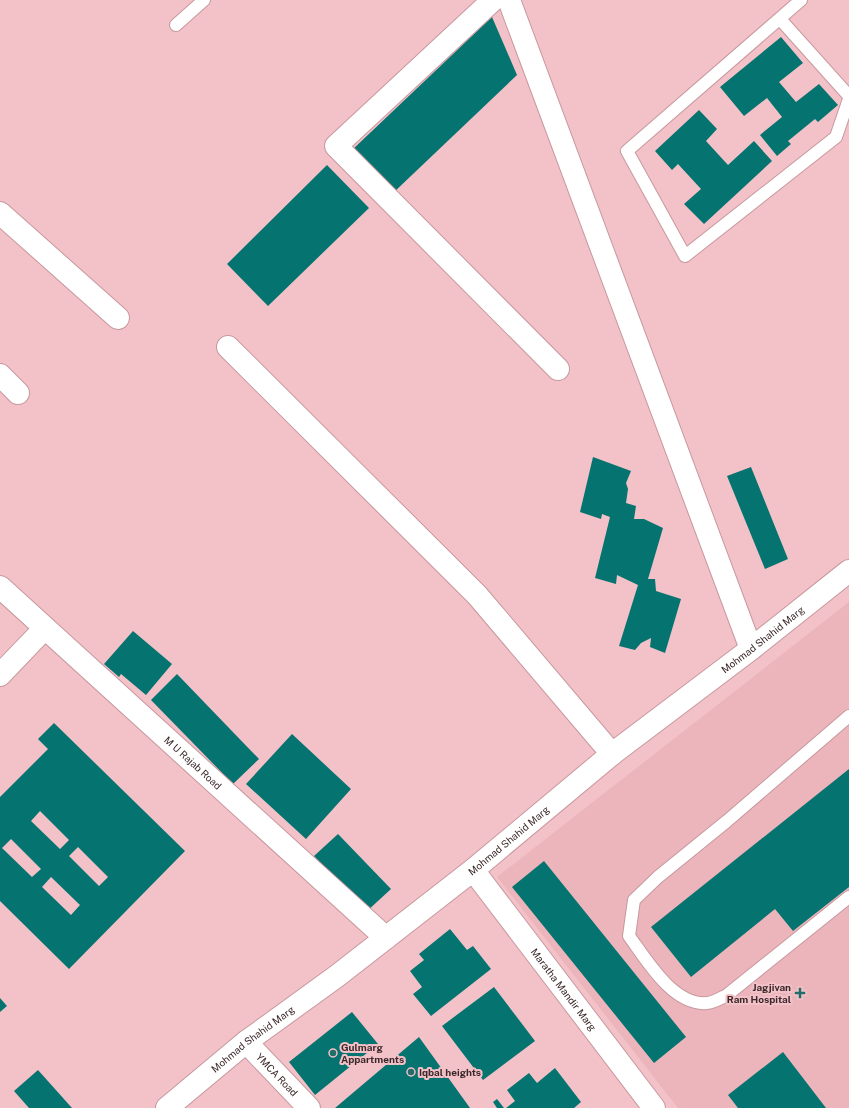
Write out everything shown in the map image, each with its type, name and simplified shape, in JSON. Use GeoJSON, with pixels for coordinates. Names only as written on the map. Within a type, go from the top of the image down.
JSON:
{"type":"FeatureCollection","features":[{"type":"Feature","properties":{"kind":"street"},"geometry":{"type":"LineString","coordinates":[[493,0],[336,146],[558,369]]}},
{"type":"Feature","properties":{"kind":"street"},"geometry":{"type":"LineString","coordinates":[[508,0],[751,649]]}},
{"type":"Feature","properties":{"kind":"street"},"geometry":{"type":"LineString","coordinates":[[0,213],[118,318]]}},
{"type":"Feature","properties":{"kind":"street"},"geometry":{"type":"LineString","coordinates":[[228,347],[477,595],[612,754]]}},
{"type":"Feature","properties":{"kind":"street"},"geometry":{"type":"LineString","coordinates":[[0,375],[18,393]]}},
{"type":"Feature","properties":{"kind":"street","name":"Mohmad Shahid Marg"},"geometry":{"type":"LineString","coordinates":[[175,1106],[246,1042],[337,976],[386,938],[473,870],[612,754],[751,649],[849,571]]}},
{"type":"Feature","properties":{"kind":"street","name":"M U Rajab Road"},"geometry":{"type":"LineString","coordinates":[[0,587],[386,938]]}},
{"type":"Feature","properties":{"kind":"street"},"geometry":{"type":"LineString","coordinates":[[0,675],[45,628]]}},
{"type":"Feature","properties":{"kind":"street","name":"Maratha Mandir Marg"},"geometry":{"type":"LineString","coordinates":[[473,870],[654,1108]]}},
{"type":"Feature","properties":{"kind":"street","name":"YMCA Road"},"geometry":{"type":"LineString","coordinates":[[246,1042],[309,1108]]}},
{"type":"Feature","properties":{"kind":"lane"},"geometry":{"type":"LineString","coordinates":[[176,25],[204,0]]}},
{"type":"Feature","properties":{"kind":"lane"},"geometry":{"type":"LineString","coordinates":[[780,18],[849,97],[836,137],[685,256],[627,151],[780,18],[801,0]]}},
{"type":"Feature","properties":{"kind":"lane"},"geometry":{"type":"LineString","coordinates":[[849,716],[727,821],[658,877],[634,900],[629,936],[653,970],[684,999],[707,1004],[726,995],[849,897]]}},
{"type":"Feature","properties":{"kind":"shaded area"},"geometry":{"type":"Polygon","coordinates":[[[849,602],[849,1108],[678,1108],[497,877],[849,602]]]}},
{"type":"Feature","properties":{"kind":"building"},"geometry":{"type":"Polygon","coordinates":[[[492,17],[517,75],[392,194],[351,151],[492,17]]]}},
{"type":"Feature","properties":{"kind":"building"},"geometry":{"type":"Polygon","coordinates":[[[781,37],[803,63],[779,82],[796,102],[819,84],[838,105],[818,122],[815,119],[788,141],[791,144],[777,156],[760,135],[782,117],[767,98],[744,116],[720,87],[781,37]]]}},
{"type":"Feature","properties":{"kind":"building"},"geometry":{"type":"Polygon","coordinates":[[[699,110],[717,129],[706,141],[728,165],[754,141],[772,161],[704,224],[684,204],[701,189],[678,164],[672,170],[655,151],[699,110]]]}},
{"type":"Feature","properties":{"kind":"building"},"geometry":{"type":"Polygon","coordinates":[[[327,165],[369,208],[268,306],[227,264],[327,165]]]}},
{"type":"Feature","properties":{"kind":"building"},"geometry":{"type":"Polygon","coordinates":[[[593,457],[631,471],[626,483],[628,489],[626,503],[636,506],[634,519],[644,519],[663,528],[648,579],[655,579],[656,591],[681,599],[665,653],[650,647],[651,638],[641,643],[635,650],[619,646],[638,585],[617,575],[616,584],[595,578],[610,517],[602,514],[601,519],[580,512],[593,457]]]}},
{"type":"Feature","properties":{"kind":"building"},"geometry":{"type":"Polygon","coordinates":[[[751,467],[788,559],[765,569],[727,476],[751,467]]]}},
{"type":"Feature","properties":{"kind":"building"},"geometry":{"type":"Polygon","coordinates":[[[133,631],[172,664],[146,695],[121,674],[119,677],[104,664],[133,631]]]}},
{"type":"Feature","properties":{"kind":"building"},"geometry":{"type":"Polygon","coordinates":[[[177,674],[259,759],[233,784],[151,700],[177,674]]]}},
{"type":"Feature","properties":{"kind":"building"},"geometry":{"type":"Polygon","coordinates":[[[54,723],[185,851],[69,969],[0,901],[0,797],[48,749],[38,739],[54,723]],[[40,811],[31,821],[60,849],[69,840],[40,811]],[[11,839],[2,848],[32,877],[41,869],[11,839]],[[78,847],[69,856],[99,886],[108,877],[78,847]],[[51,877],[42,887],[71,915],[80,905],[51,877]]]}},
{"type":"Feature","properties":{"kind":"building"},"geometry":{"type":"Polygon","coordinates":[[[292,734],[351,789],[306,839],[246,784],[292,734]]]}},
{"type":"Feature","properties":{"kind":"building"},"geometry":{"type":"Polygon","coordinates":[[[849,769],[849,887],[793,931],[775,909],[691,977],[651,927],[849,769]]]}},
{"type":"Feature","properties":{"kind":"building"},"geometry":{"type":"Polygon","coordinates":[[[338,834],[391,889],[366,912],[314,856],[338,834]]]}},
{"type":"Feature","properties":{"kind":"building"},"geometry":{"type":"Polygon","coordinates":[[[544,861],[686,1037],[654,1063],[512,887],[544,861]]]}},
{"type":"Feature","properties":{"kind":"building"},"geometry":{"type":"Polygon","coordinates":[[[450,929],[467,950],[473,946],[491,969],[431,1016],[413,994],[422,987],[410,971],[424,960],[419,954],[450,929]]]}},
{"type":"Feature","properties":{"kind":"building"},"geometry":{"type":"Polygon","coordinates":[[[494,987],[535,1041],[483,1080],[442,1026],[494,987]]]}},
{"type":"Feature","properties":{"kind":"building"},"geometry":{"type":"Polygon","coordinates":[[[0,998],[7,1006],[0,1012],[0,998]]]}},
{"type":"Feature","properties":{"kind":"building","name":"Gulmarg Appartments"},"geometry":{"type":"Polygon","coordinates":[[[352,1012],[378,1044],[315,1095],[289,1062],[352,1012]]]}},
{"type":"Feature","properties":{"kind":"building","name":"Iqbal heights"},"geometry":{"type":"Polygon","coordinates":[[[419,1037],[470,1108],[335,1108],[419,1037]]]}},
{"type":"Feature","properties":{"kind":"building"},"geometry":{"type":"Polygon","coordinates":[[[783,1052],[826,1108],[738,1108],[728,1095],[783,1052]]]}},
{"type":"Feature","properties":{"kind":"building"},"geometry":{"type":"Polygon","coordinates":[[[555,1068],[581,1102],[574,1108],[506,1108],[515,1101],[507,1090],[529,1073],[537,1083],[555,1068]]]}},
{"type":"Feature","properties":{"kind":"building"},"geometry":{"type":"Polygon","coordinates":[[[38,1070],[72,1108],[29,1108],[14,1091],[38,1070]]]}},
{"type":"Feature","properties":{"kind":"building"},"geometry":{"type":"Polygon","coordinates":[[[497,1099],[504,1108],[497,1108],[493,1102],[497,1099]]]}},
{"type":"Feature","properties":{"kind":"place","name":"Jagjivan Ram Hospital"},"geometry":{"type":"Point","coordinates":[800,993]}},
{"type":"Feature","properties":{"kind":"place","name":"Gulmarg Appartments"},"geometry":{"type":"Point","coordinates":[333,1053]}},
{"type":"Feature","properties":{"kind":"place","name":"Iqbal heights"},"geometry":{"type":"Point","coordinates":[411,1072]}}]}
